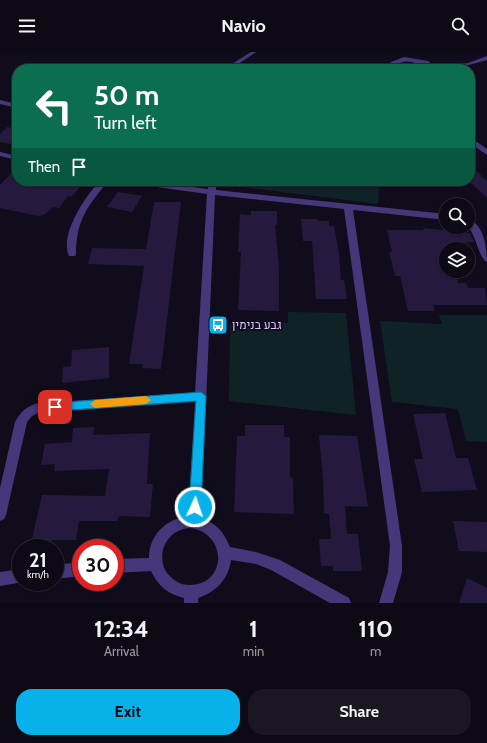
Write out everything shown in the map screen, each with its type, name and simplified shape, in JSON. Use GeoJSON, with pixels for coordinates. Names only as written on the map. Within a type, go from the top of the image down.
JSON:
{"type":"FeatureCollection","features":[{"type":"Feature","properties":{"kind":"street"},"geometry":{"type":"LineString","coordinates":[[394,64],[395,62],[408,60],[425,62],[429,64]]}},
{"type":"Feature","properties":{"kind":"street"},"geometry":{"type":"LineString","coordinates":[[475,143],[486,152]]}},
{"type":"Feature","properties":{"kind":"street"},"geometry":{"type":"LineString","coordinates":[[0,163],[4,155]]}},
{"type":"Feature","properties":{"kind":"street"},"geometry":{"type":"LineString","coordinates":[[72,254],[72,236],[78,220],[91,197],[100,186]]}},
{"type":"Feature","properties":{"kind":"street"},"geometry":{"type":"LineString","coordinates":[[166,186],[439,216]]}},
{"type":"Feature","properties":{"kind":"street"},"geometry":{"type":"LineString","coordinates":[[194,523],[212,186]]}},
{"type":"Feature","properties":{"kind":"street"},"geometry":{"type":"LineString","coordinates":[[348,206],[396,546],[395,572],[386,603]]}},
{"type":"Feature","properties":{"kind":"street"},"geometry":{"type":"LineString","coordinates":[[475,229],[487,259]]}},
{"type":"Feature","properties":{"kind":"street"},"geometry":{"type":"LineString","coordinates":[[0,515],[22,422],[29,412],[38,408],[201,396]]}},
{"type":"Feature","properties":{"kind":"street"},"geometry":{"type":"LineString","coordinates":[[194,523],[204,525],[213,530],[220,538],[225,553],[224,564],[216,578],[191,597],[165,583],[158,574],[155,564],[156,548],[164,534],[178,525],[194,523]]}},
{"type":"Feature","properties":{"kind":"street"},"geometry":{"type":"LineString","coordinates":[[225,553],[251,557],[275,565],[344,603]]}},
{"type":"Feature","properties":{"kind":"street"},"geometry":{"type":"LineString","coordinates":[[124,566],[155,564]]}},
{"type":"Feature","properties":{"kind":"street"},"geometry":{"type":"LineString","coordinates":[[0,579],[12,577]]}},
{"type":"Feature","properties":{"kind":"lane"},"geometry":{"type":"LineString","coordinates":[[235,64],[254,52]]}},
{"type":"Feature","properties":{"kind":"lane"},"geometry":{"type":"LineString","coordinates":[[473,64],[487,58]]}},
{"type":"Feature","properties":{"kind":"lane"},"geometry":{"type":"LineString","coordinates":[[0,102],[12,105]]}},
{"type":"Feature","properties":{"kind":"green space"},"geometry":{"type":"Polygon","coordinates":[[[235,186],[378,186],[378,204],[235,186]]]}},
{"type":"Feature","properties":{"kind":"green space"},"geometry":{"type":"Polygon","coordinates":[[[288,312],[346,313],[356,415],[229,401],[230,324],[288,323],[288,312]]]}},
{"type":"Feature","properties":{"kind":"green space"},"geometry":{"type":"Polygon","coordinates":[[[439,315],[487,315],[487,442],[466,441],[458,409],[392,402],[380,321],[442,324],[439,315]]]}},
{"type":"Feature","properties":{"kind":"building"},"geometry":{"type":"Polygon","coordinates":[[[7,127],[12,128],[12,144],[0,142],[0,134],[7,127]]]}},
{"type":"Feature","properties":{"kind":"building"},"geometry":{"type":"Polygon","coordinates":[[[475,170],[487,181],[487,198],[474,186],[475,170]]]}},
{"type":"Feature","properties":{"kind":"building"},"geometry":{"type":"Polygon","coordinates":[[[12,172],[12,186],[81,186],[71,197],[68,196],[59,208],[53,207],[44,215],[38,216],[0,208],[0,185],[12,172]]]}},
{"type":"Feature","properties":{"kind":"building"},"geometry":{"type":"Polygon","coordinates":[[[118,192],[142,196],[132,212],[107,207],[118,192]]]}},
{"type":"Feature","properties":{"kind":"building"},"geometry":{"type":"Polygon","coordinates":[[[154,202],[181,202],[161,369],[142,368],[143,364],[129,364],[144,266],[88,264],[92,248],[146,249],[154,202]]]}},
{"type":"Feature","properties":{"kind":"building"},"geometry":{"type":"Polygon","coordinates":[[[251,211],[277,211],[277,225],[275,225],[279,266],[279,311],[238,310],[241,252],[238,252],[240,214],[251,215],[251,211]]]}},
{"type":"Feature","properties":{"kind":"building"},"geometry":{"type":"Polygon","coordinates":[[[301,219],[318,219],[318,221],[329,221],[329,226],[334,226],[339,253],[341,280],[344,280],[347,299],[316,299],[312,241],[303,241],[301,219]]]}},
{"type":"Feature","properties":{"kind":"building"},"geometry":{"type":"Polygon","coordinates":[[[423,228],[439,230],[439,234],[470,234],[474,242],[439,242],[439,278],[457,278],[458,283],[466,283],[468,288],[485,288],[487,305],[433,305],[435,311],[408,311],[400,276],[395,276],[389,252],[392,252],[387,230],[424,230],[423,228]]]}},
{"type":"Feature","properties":{"kind":"building"},"geometry":{"type":"Polygon","coordinates":[[[109,347],[109,378],[62,383],[63,367],[71,366],[72,350],[109,347]]]}},
{"type":"Feature","properties":{"kind":"building"},"geometry":{"type":"Polygon","coordinates":[[[445,413],[456,458],[468,458],[477,490],[422,492],[414,459],[423,459],[413,414],[445,413]]]}},
{"type":"Feature","properties":{"kind":"building"},"geometry":{"type":"Polygon","coordinates":[[[245,425],[284,425],[284,437],[290,437],[290,477],[293,478],[294,514],[234,512],[237,436],[245,436],[245,425]]]}},
{"type":"Feature","properties":{"kind":"building"},"geometry":{"type":"Polygon","coordinates":[[[94,427],[93,435],[150,433],[147,484],[153,484],[150,517],[119,516],[117,521],[79,521],[76,539],[32,539],[42,495],[105,496],[109,469],[54,471],[55,464],[41,465],[45,444],[72,442],[73,428],[94,427]]]}},
{"type":"Feature","properties":{"kind":"building"},"geometry":{"type":"Polygon","coordinates":[[[319,435],[357,436],[368,507],[345,506],[347,534],[358,534],[362,571],[333,571],[333,566],[321,566],[319,539],[331,539],[329,514],[324,513],[319,435]]]}},
{"type":"Feature","properties":{"kind":"building"},"geometry":{"type":"Polygon","coordinates":[[[453,521],[487,522],[487,552],[459,551],[453,521]]]}},
{"type":"Feature","properties":{"kind":"building"},"geometry":{"type":"Polygon","coordinates":[[[467,578],[487,588],[487,603],[459,603],[467,578]]]}},
{"type":"Feature","properties":{"kind":"slow traffic"},"geometry":{"type":"LineString","coordinates":[[95,404],[146,400]]}},
{"type":"Feature","properties":{"kind":"place","name":"גבע בנימין"},"geometry":{"type":"Point","coordinates":[218,325]}},
{"type":"Feature","properties":{"kind":"route"},"geometry":{"type":"LineString","coordinates":[[55,407],[201,396],[195,507]]}}]}
